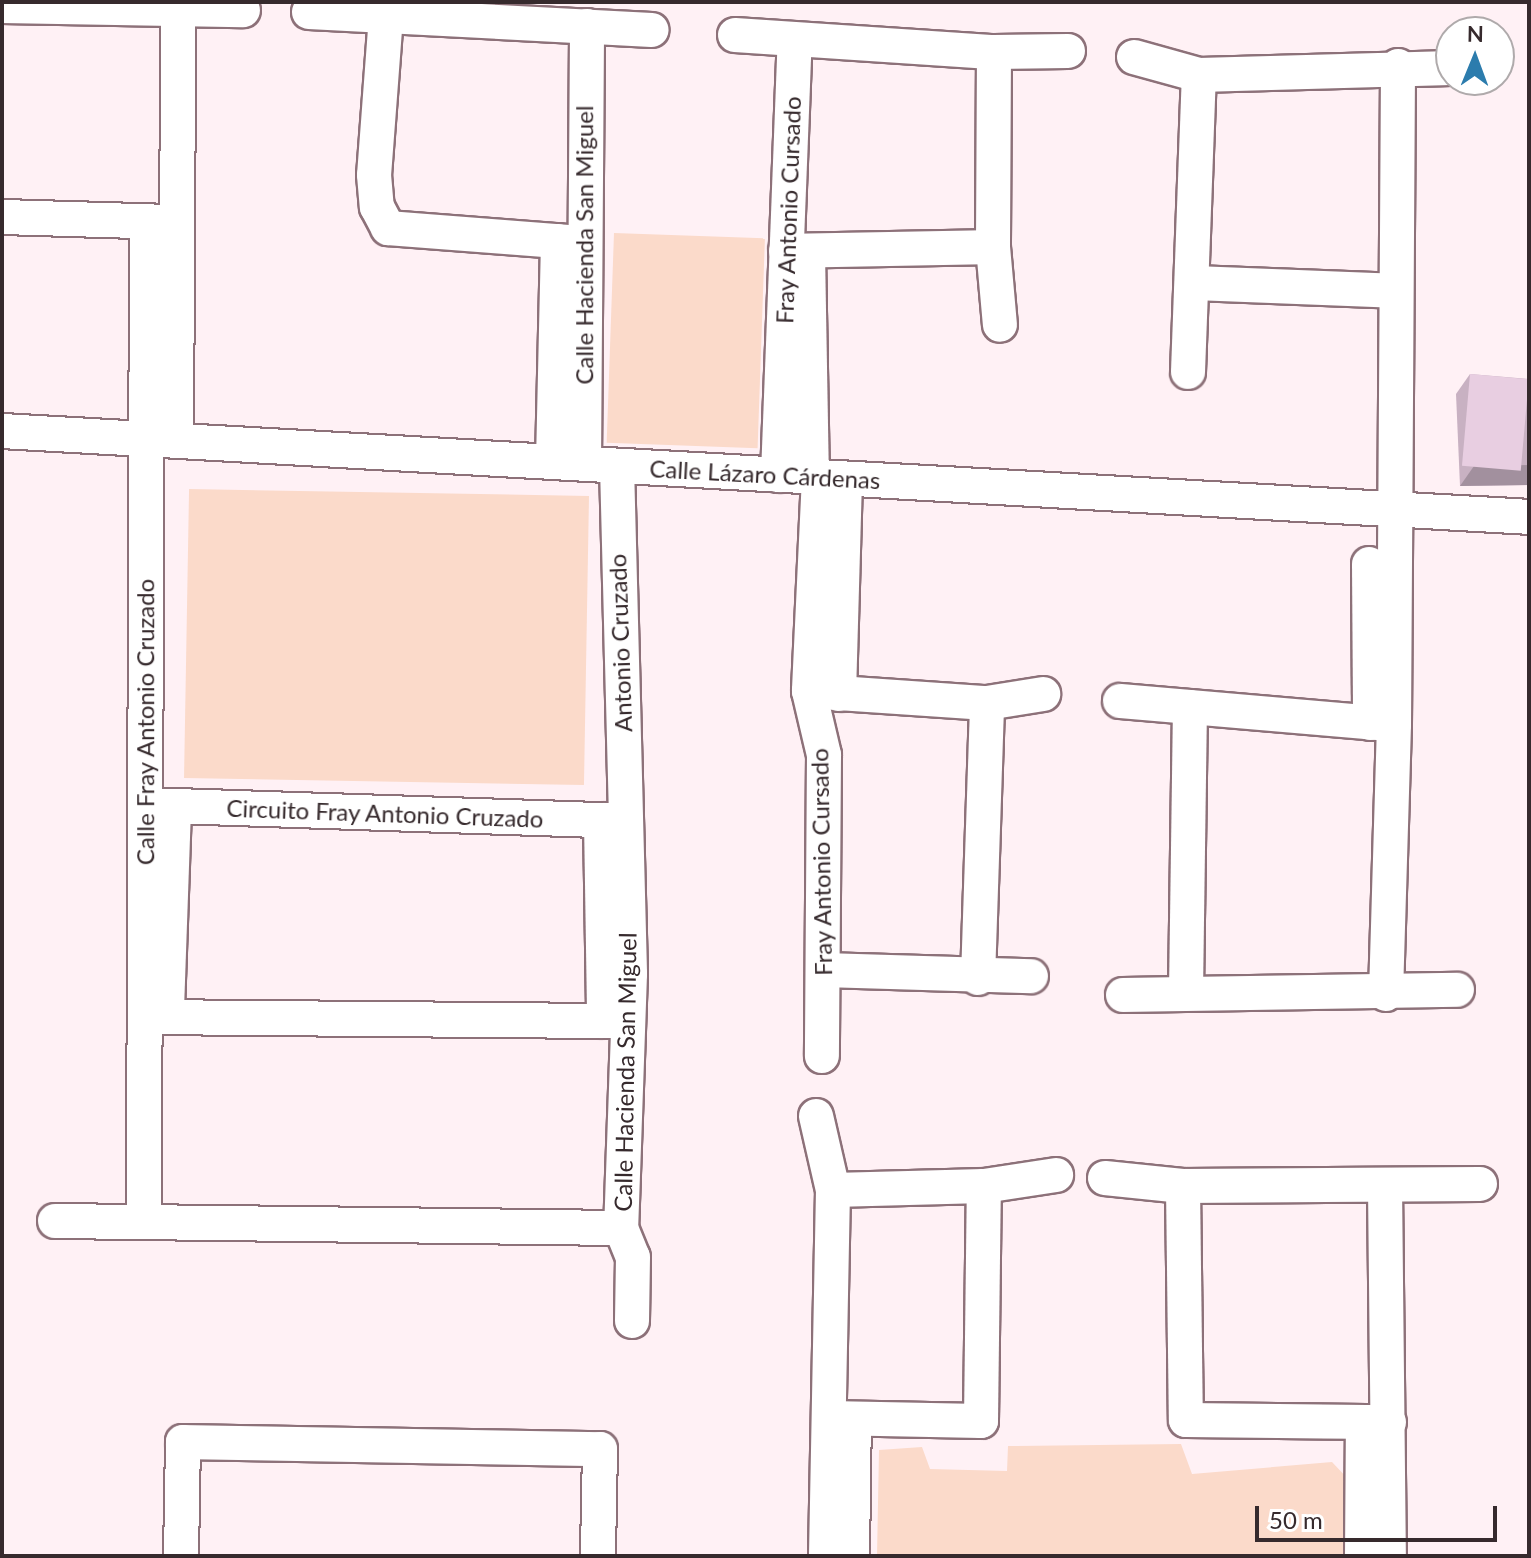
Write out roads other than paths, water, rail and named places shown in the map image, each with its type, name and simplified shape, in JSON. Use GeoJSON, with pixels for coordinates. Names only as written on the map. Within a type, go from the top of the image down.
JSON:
{"type":"FeatureCollection","features":[{"type":"Feature","properties":{"kind":"street"},"geometry":{"type":"LineString","coordinates":[[2,6],[178,6],[243,10]]}},
{"type":"Feature","properties":{"kind":"street","name":"Calle Fray Antonio Cruzado"},"geometry":{"type":"LineString","coordinates":[[144,1222],[155,1017],[160,806],[160,221],[178,6]]}},
{"type":"Feature","properties":{"kind":"street"},"geometry":{"type":"LineString","coordinates":[[309,12],[652,30]]}},
{"type":"Feature","properties":{"kind":"street"},"geometry":{"type":"LineString","coordinates":[[386,16],[374,175],[377,207],[388,228],[571,242]]}},
{"type":"Feature","properties":{"kind":"street","name":"Calle Hacienda San Miguel"},"geometry":{"type":"LineString","coordinates":[[584,464],[571,242],[587,26]]}},
{"type":"Feature","properties":{"kind":"street"},"geometry":{"type":"LineString","coordinates":[[735,35],[994,52],[1068,51]]}},
{"type":"Feature","properties":{"kind":"street","name":"Fray Antonio Cursado"},"geometry":{"type":"LineString","coordinates":[[778,475],[797,252],[795,40]]}},
{"type":"Feature","properties":{"kind":"street"},"geometry":{"type":"LineString","coordinates":[[994,52],[993,247],[1000,325]]}},
{"type":"Feature","properties":{"kind":"street"},"geometry":{"type":"LineString","coordinates":[[1134,57],[1199,75],[1398,66],[1435,67]]}},
{"type":"Feature","properties":{"kind":"street"},"geometry":{"type":"LineString","coordinates":[[1386,994],[1381,509],[1385,291],[1398,66]]}},
{"type":"Feature","properties":{"kind":"street"},"geometry":{"type":"LineString","coordinates":[[1188,372],[1199,75]]}},
{"type":"Feature","properties":{"kind":"street"},"geometry":{"type":"LineString","coordinates":[[2,217],[160,221]]}},
{"type":"Feature","properties":{"kind":"street"},"geometry":{"type":"LineString","coordinates":[[797,252],[993,247]]}},
{"type":"Feature","properties":{"kind":"street","name":"Fray Antonio Cursado"},"geometry":{"type":"LineString","coordinates":[[797,252],[825,478],[822,1056]]}},
{"type":"Feature","properties":{"kind":"street"},"geometry":{"type":"LineString","coordinates":[[1192,283],[1385,291]]}},
{"type":"Feature","properties":{"kind":"street","name":"Calle Lázaro Cárdenas"},"geometry":{"type":"LineString","coordinates":[[2,431],[1529,517]]}},
{"type":"Feature","properties":{"kind":"street","name":"Antonio Cruzado"},"geometry":{"type":"LineString","coordinates":[[584,464],[613,820]]}},
{"type":"Feature","properties":{"kind":"street"},"geometry":{"type":"LineString","coordinates":[[824,692],[987,703],[1043,694]]}},
{"type":"Feature","properties":{"kind":"street"},"geometry":{"type":"LineString","coordinates":[[1120,701],[1382,724]]}},
{"type":"Feature","properties":{"kind":"street"},"geometry":{"type":"LineString","coordinates":[[978,978],[987,703]]}},
{"type":"Feature","properties":{"kind":"street"},"geometry":{"type":"LineString","coordinates":[[1186,992],[1190,707]]}},
{"type":"Feature","properties":{"kind":"street","name":"Circuito Fray Antonio Cruzado"},"geometry":{"type":"LineString","coordinates":[[160,806],[613,820]]}},
{"type":"Feature","properties":{"kind":"street","name":"Calle Hacienda San Miguel"},"geometry":{"type":"LineString","coordinates":[[613,820],[621,1228],[633,1257],[632,1321]]}},
{"type":"Feature","properties":{"kind":"street"},"geometry":{"type":"LineString","coordinates":[[824,970],[978,978],[1031,976]]}},
{"type":"Feature","properties":{"kind":"street"},"geometry":{"type":"LineString","coordinates":[[1123,995],[1186,992],[1386,994],[1457,990]]}},
{"type":"Feature","properties":{"kind":"street"},"geometry":{"type":"LineString","coordinates":[[155,1017],[616,1021]]}},
{"type":"Feature","properties":{"kind":"street"},"geometry":{"type":"LineString","coordinates":[[816,1116],[833,1190],[841,1418],[852,1556]]}},
{"type":"Feature","properties":{"kind":"street"},"geometry":{"type":"LineString","coordinates":[[833,1190],[984,1186],[1056,1175]]}},
{"type":"Feature","properties":{"kind":"street"},"geometry":{"type":"LineString","coordinates":[[1105,1178],[1183,1186],[1480,1184]]}},
{"type":"Feature","properties":{"kind":"street"},"geometry":{"type":"LineString","coordinates":[[841,1418],[981,1421],[984,1186]]}},
{"type":"Feature","properties":{"kind":"street"},"geometry":{"type":"LineString","coordinates":[[1183,1186],[1186,1420],[1376,1422]]}},
{"type":"Feature","properties":{"kind":"street"},"geometry":{"type":"LineString","coordinates":[[1362,1556],[1376,1422],[1385,1186]]}},
{"type":"Feature","properties":{"kind":"street"},"geometry":{"type":"LineString","coordinates":[[55,1221],[621,1228]]}},
{"type":"Feature","properties":{"kind":"street"},"geometry":{"type":"LineString","coordinates":[[826,1556],[841,1418]]}},
{"type":"Feature","properties":{"kind":"street"},"geometry":{"type":"LineString","coordinates":[[1376,1422],[1389,1556]]}},
{"type":"Feature","properties":{"kind":"street"},"geometry":{"type":"LineString","coordinates":[[181,1556],[183,1442],[600,1449],[598,1556]]}}]}
